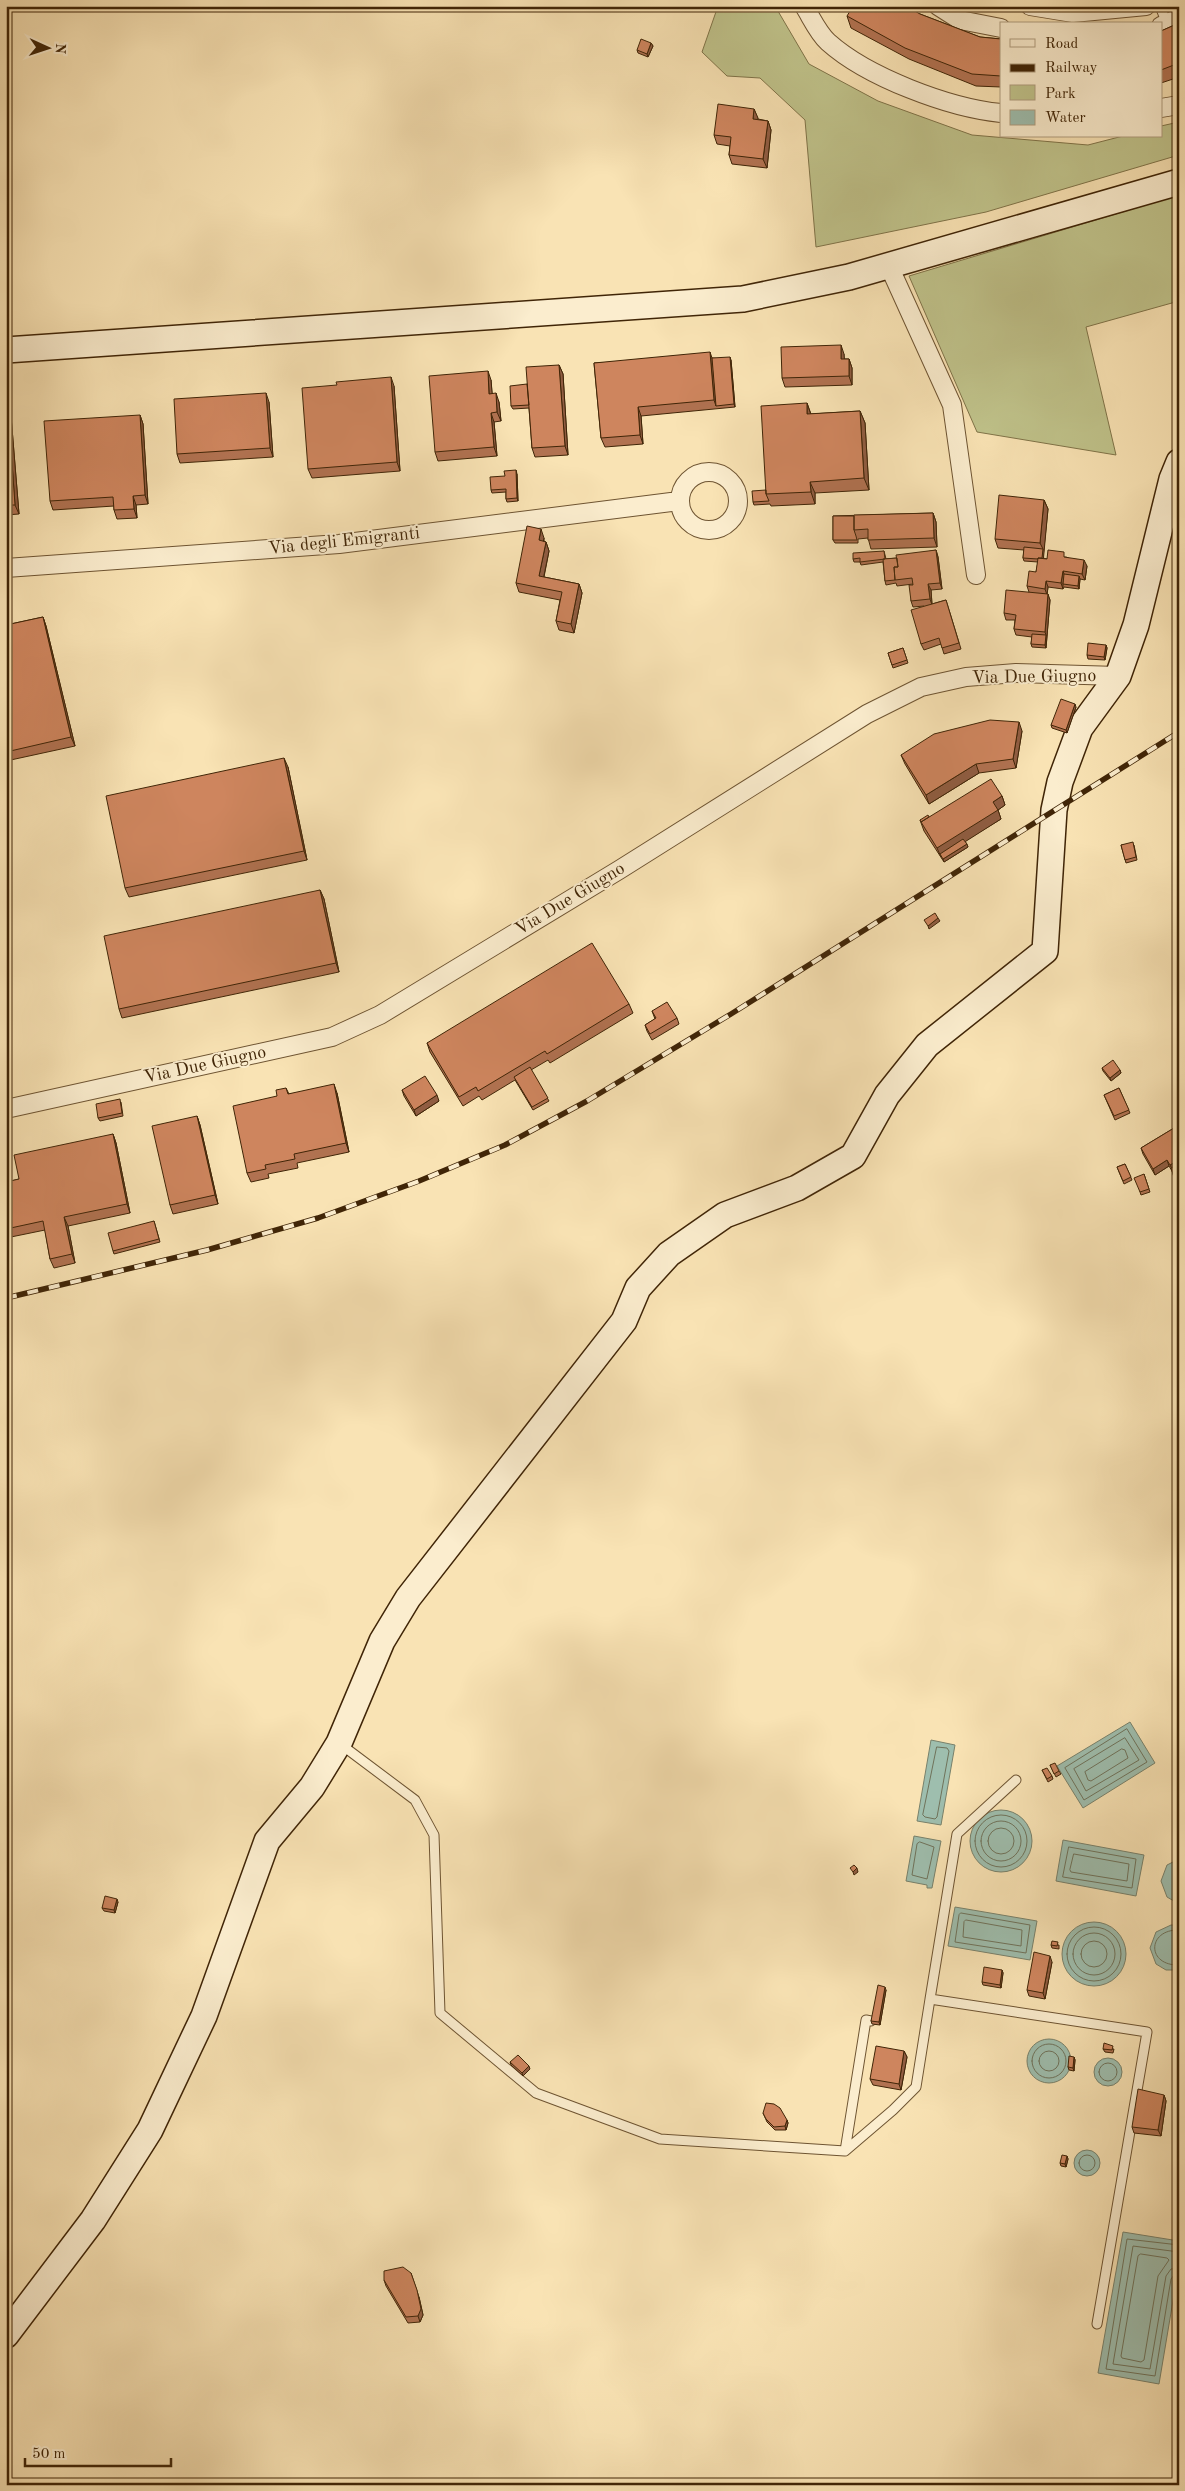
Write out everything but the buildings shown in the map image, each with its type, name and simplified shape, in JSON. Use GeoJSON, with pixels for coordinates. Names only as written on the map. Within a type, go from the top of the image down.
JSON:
{"type":"FeatureCollection","features":[{"type":"Feature","properties":{"kind":"street"},"geometry":{"type":"LineString","coordinates":[[804,6],[826,41],[865,67],[928,96],[984,111],[1000,113]]}},
{"type":"Feature","properties":{"kind":"street"},"geometry":{"type":"LineString","coordinates":[[938,6],[1000,28]]}},
{"type":"Feature","properties":{"kind":"street"},"geometry":{"type":"LineString","coordinates":[[1030,6],[1073,13],[1146,6]]}},
{"type":"Feature","properties":{"kind":"street"},"geometry":{"type":"LineString","coordinates":[[1162,108],[1179,105]]}},
{"type":"Feature","properties":{"kind":"street"},"geometry":{"type":"LineString","coordinates":[[6,350],[118,344],[743,299],[850,277],[1179,182]]}},
{"type":"Feature","properties":{"kind":"street"},"geometry":{"type":"LineString","coordinates":[[889,266],[952,406],[976,575]]}},
{"type":"Feature","properties":{"kind":"street"},"geometry":{"type":"LineString","coordinates":[[6,360],[118,344]]}},
{"type":"Feature","properties":{"kind":"street"},"geometry":{"type":"LineString","coordinates":[[6,2335],[93,2220],[150,2130],[204,2016],[267,1841],[312,1787],[339,1743],[382,1641],[408,1598],[624,1321],[638,1288],[669,1254],[725,1215],[798,1188],[853,1156],[887,1095],[927,1045],[1045,951],[1054,810],[1060,782],[1080,728],[1118,676],[1136,625],[1172,479],[1179,462]]}},
{"type":"Feature","properties":{"kind":"street","name":"Via degli Emigranti"},"geometry":{"type":"LineString","coordinates":[[6,568],[339,544],[679,501]]}},
{"type":"Feature","properties":{"kind":"street","name":"Via Due Giugno"},"geometry":{"type":"LineString","coordinates":[[6,1109],[340,1034],[389,1010],[867,714],[921,687],[966,677],[1016,673],[1118,676]]}},
{"type":"Feature","properties":{"kind":"lane"},"geometry":{"type":"LineString","coordinates":[[1160,6],[1169,23]]}},
{"type":"Feature","properties":{"kind":"lane"},"geometry":{"type":"LineString","coordinates":[[339,1743],[415,1800],[434,1835],[440,2013],[536,2093],[660,2139],[845,2151],[894,2110],[916,2087],[957,1834],[1016,1780]]}},
{"type":"Feature","properties":{"kind":"lane"},"geometry":{"type":"LineString","coordinates":[[930,1999],[1147,2032],[1098,2324]]}},
{"type":"Feature","properties":{"kind":"lane"},"geometry":{"type":"LineString","coordinates":[[845,2151],[866,2020],[871,2020]]}},
{"type":"Feature","properties":{"kind":"green space"},"geometry":{"type":"Polygon","coordinates":[[[718,6],[775,6],[809,64],[878,101],[972,135],[1088,145],[1115,138],[1162,138],[1162,126],[1179,122],[1179,155],[986,212],[816,247],[805,120],[760,78],[727,76],[702,52],[718,6]]]}},
{"type":"Feature","properties":{"kind":"green space"},"geometry":{"type":"Polygon","coordinates":[[[1179,195],[1179,301],[1086,327],[1116,455],[977,432],[909,276],[1179,195]]]}},
{"type":"Feature","properties":{"kind":"water"},"geometry":{"type":"Polygon","coordinates":[[[1130,1722],[1155,1763],[1083,1808],[1057,1766],[1130,1722]]]}},
{"type":"Feature","properties":{"kind":"water"},"geometry":{"type":"Polygon","coordinates":[[[931,1740],[955,1745],[941,1825],[917,1821],[931,1740]]]}},
{"type":"Feature","properties":{"kind":"water"},"geometry":{"type":"Polygon","coordinates":[[[995,1810],[1007,1810],[1023,1819],[1030,1829],[1032,1841],[1030,1853],[1023,1863],[1007,1872],[995,1872],[984,1867],[975,1858],[970,1847],[970,1835],[975,1824],[984,1815],[995,1810]]]}},
{"type":"Feature","properties":{"kind":"water"},"geometry":{"type":"Polygon","coordinates":[[[914,1836],[941,1841],[932,1888],[927,1888],[927,1885],[906,1881],[914,1836]]]}},
{"type":"Feature","properties":{"kind":"water"},"geometry":{"type":"Polygon","coordinates":[[[1063,1840],[1144,1855],[1136,1896],[1056,1881],[1063,1840]]]}},
{"type":"Feature","properties":{"kind":"water"},"geometry":{"type":"Polygon","coordinates":[[[1179,1859],[1179,1904],[1167,1897],[1161,1881],[1167,1865],[1179,1859]]]}},
{"type":"Feature","properties":{"kind":"water"},"geometry":{"type":"Polygon","coordinates":[[[955,1907],[1037,1921],[1030,1960],[948,1946],[955,1907]]]}},
{"type":"Feature","properties":{"kind":"water"},"geometry":{"type":"Polygon","coordinates":[[[1094,1922],[1106,1924],[1117,1931],[1124,1942],[1126,1954],[1124,1966],[1117,1977],[1106,1984],[1094,1986],[1082,1984],[1071,1977],[1064,1966],[1062,1954],[1064,1942],[1071,1931],[1082,1924],[1094,1922]]]}},
{"type":"Feature","properties":{"kind":"water"},"geometry":{"type":"Polygon","coordinates":[[[1171,1925],[1179,1925],[1179,1970],[1166,1970],[1156,1964],[1150,1948],[1156,1932],[1171,1925]]]}},
{"type":"Feature","properties":{"kind":"water"},"geometry":{"type":"Polygon","coordinates":[[[1049,2039],[1061,2043],[1067,2049],[1071,2061],[1067,2073],[1061,2079],[1049,2083],[1037,2079],[1031,2073],[1027,2061],[1031,2049],[1037,2043],[1049,2039]]]}},
{"type":"Feature","properties":{"kind":"water"},"geometry":{"type":"Polygon","coordinates":[[[1108,2058],[1118,2062],[1122,2072],[1118,2082],[1108,2086],[1098,2082],[1094,2072],[1098,2062],[1108,2058]]]}},
{"type":"Feature","properties":{"kind":"water"},"geometry":{"type":"Polygon","coordinates":[[[1087,2150],[1096,2154],[1100,2163],[1096,2172],[1087,2176],[1078,2172],[1074,2163],[1078,2154],[1087,2150]]]}},
{"type":"Feature","properties":{"kind":"water"},"geometry":{"type":"Polygon","coordinates":[[[1123,2232],[1179,2241],[1179,2265],[1159,2384],[1098,2373],[1123,2232]]]}},
{"type":"Feature","properties":{"kind":"railway"},"geometry":{"type":"LineString","coordinates":[[6,1298],[207,1250],[318,1218],[419,1181],[505,1145],[587,1101],[731,1014],[1179,732]]}}]}
